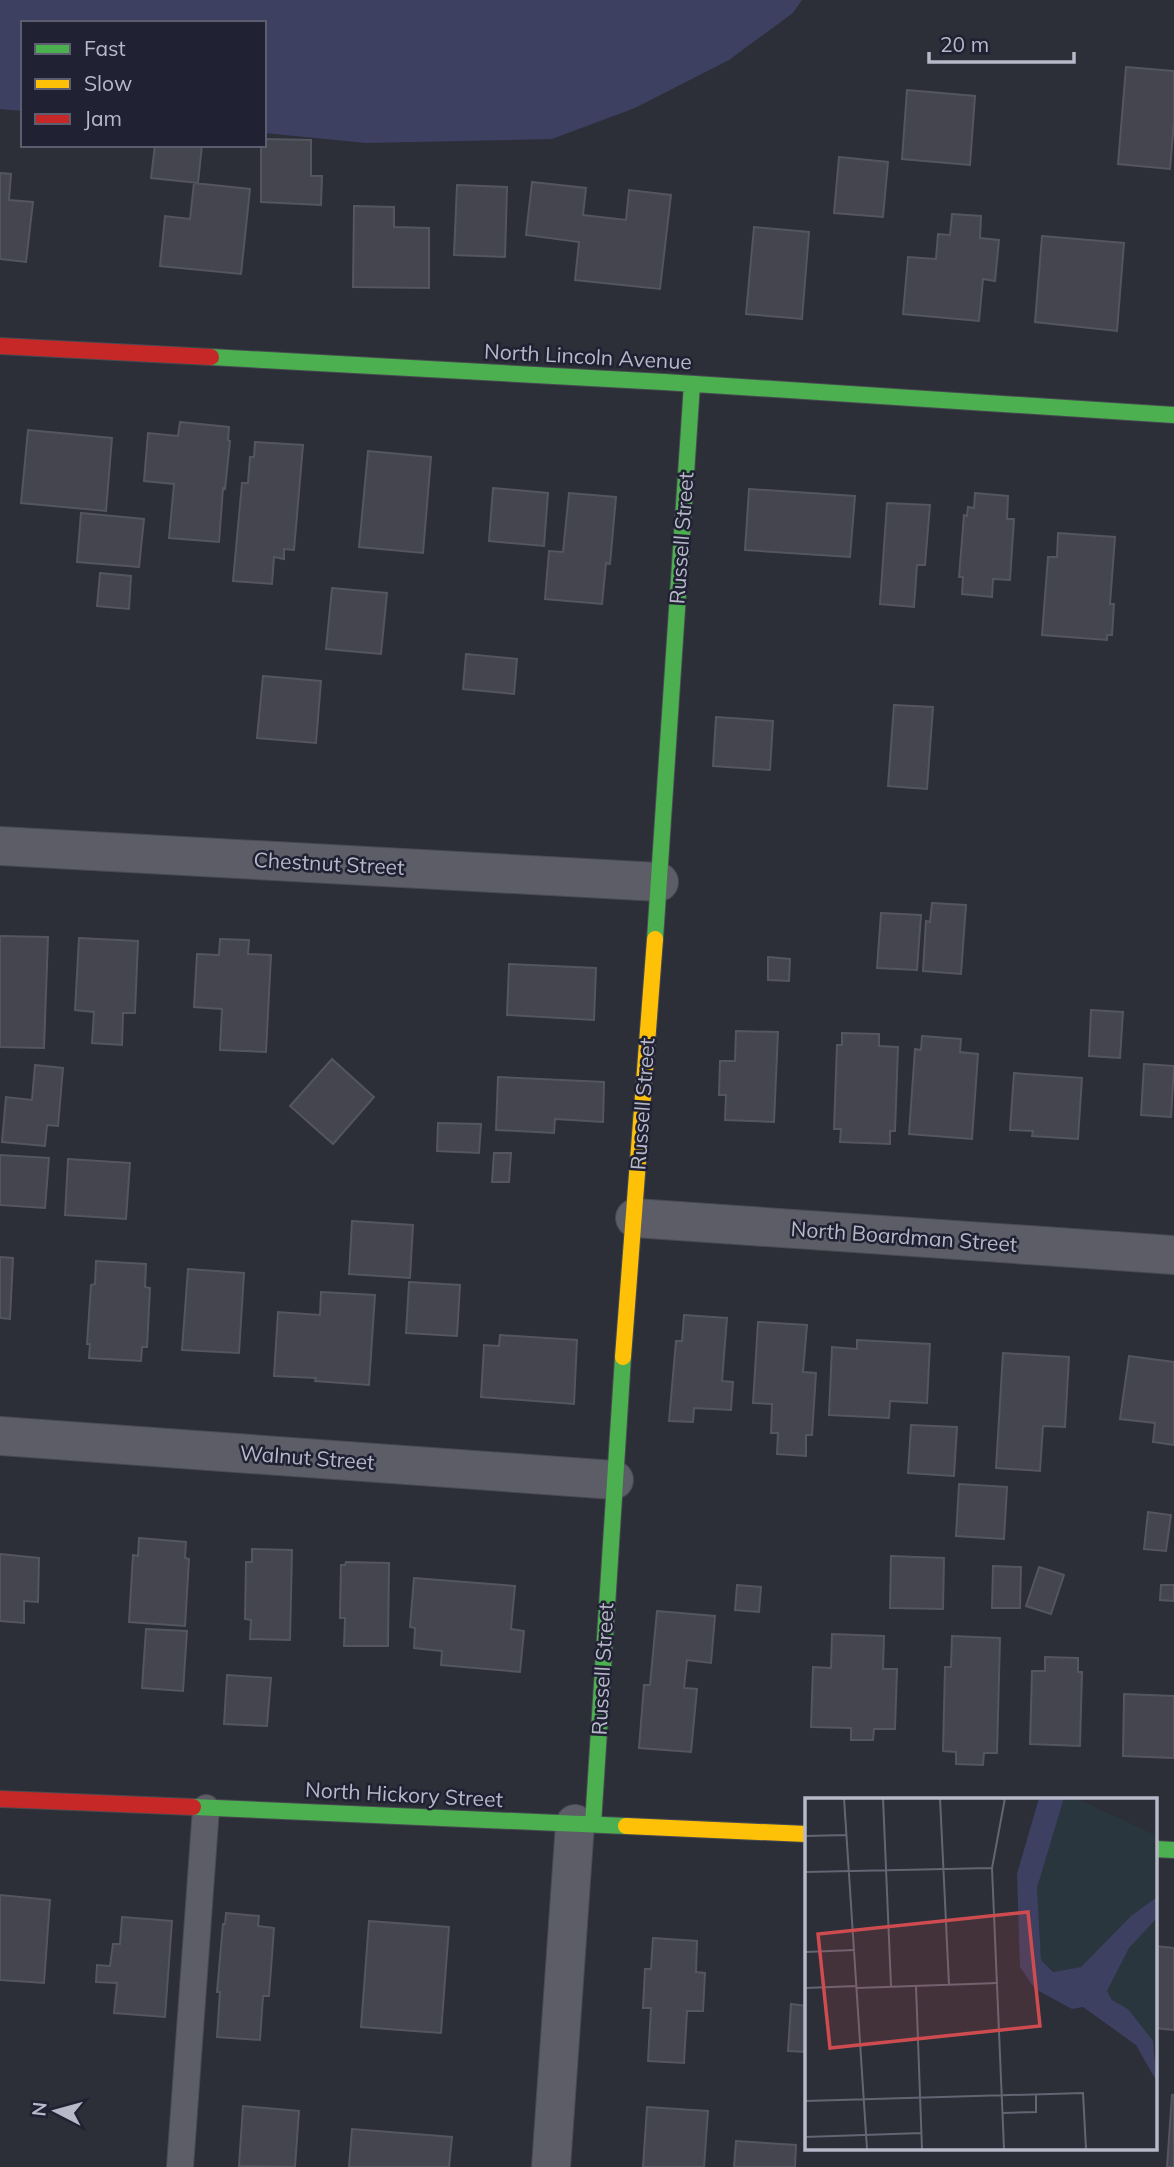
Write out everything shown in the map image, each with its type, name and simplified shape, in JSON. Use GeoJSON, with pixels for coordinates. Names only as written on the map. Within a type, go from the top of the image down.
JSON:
{"type":"FeatureCollection","features":[{"type":"Feature","properties":{"kind":"street","name":"North Lincoln Avenue"},"geometry":{"type":"LineString","coordinates":[[0,346],[692,384],[1174,415]]}},
{"type":"Feature","properties":{"kind":"street","name":"Russell Street"},"geometry":{"type":"LineString","coordinates":[[551,2167],[584,1824],[635,1218],[692,384]]}},
{"type":"Feature","properties":{"kind":"street","name":"Chestnut Street"},"geometry":{"type":"LineString","coordinates":[[0,846],[659,882]]}},
{"type":"Feature","properties":{"kind":"street","name":"North Boardman Street"},"geometry":{"type":"LineString","coordinates":[[635,1218],[1174,1255]]}},
{"type":"Feature","properties":{"kind":"street","name":"Walnut Street"},"geometry":{"type":"LineString","coordinates":[[0,1436],[614,1480]]}},
{"type":"Feature","properties":{"kind":"street","name":"North Hickory Street"},"geometry":{"type":"LineString","coordinates":[[0,1799],[805,1834]]}},
{"type":"Feature","properties":{"kind":"street"},"geometry":{"type":"LineString","coordinates":[[1156,1849],[1174,1850]]}},
{"type":"Feature","properties":{"kind":"lane"},"geometry":{"type":"LineString","coordinates":[[180,2167],[206,1808]]}},
{"type":"Feature","properties":{"kind":"water"},"geometry":{"type":"Polygon","coordinates":[[[0,0],[802,0],[793,13],[729,60],[635,108],[552,139],[366,143],[266,133],[266,21],[21,21],[21,111],[0,109],[0,0]]]}},
{"type":"Feature","properties":{"kind":"building"},"geometry":{"type":"Polygon","coordinates":[[[1126,67],[1174,71],[1170,169],[1118,164],[1126,67]]]}},
{"type":"Feature","properties":{"kind":"building"},"geometry":{"type":"Polygon","coordinates":[[[907,90],[975,96],[970,165],[902,159],[907,90]]]}},
{"type":"Feature","properties":{"kind":"building"},"geometry":{"type":"Polygon","coordinates":[[[266,139],[311,140],[311,176],[322,176],[321,205],[261,202],[261,147],[266,147],[266,139]]]}},
{"type":"Feature","properties":{"kind":"building"},"geometry":{"type":"Polygon","coordinates":[[[155,147],[202,147],[198,183],[151,178],[155,147]]]}},
{"type":"Feature","properties":{"kind":"building"},"geometry":{"type":"Polygon","coordinates":[[[839,157],[888,162],[883,217],[834,213],[839,157]]]}},
{"type":"Feature","properties":{"kind":"building"},"geometry":{"type":"Polygon","coordinates":[[[0,173],[11,174],[9,200],[33,202],[26,262],[0,259],[0,173]]]}},
{"type":"Feature","properties":{"kind":"building"},"geometry":{"type":"Polygon","coordinates":[[[532,182],[586,188],[583,215],[626,220],[629,190],[671,195],[660,289],[575,280],[579,242],[526,235],[532,182]]]}},
{"type":"Feature","properties":{"kind":"building"},"geometry":{"type":"Polygon","coordinates":[[[194,183],[250,189],[241,274],[160,266],[165,216],[190,219],[194,183]]]}},
{"type":"Feature","properties":{"kind":"building"},"geometry":{"type":"Polygon","coordinates":[[[457,185],[507,187],[505,257],[454,255],[457,185]]]}},
{"type":"Feature","properties":{"kind":"building"},"geometry":{"type":"Polygon","coordinates":[[[354,206],[394,207],[394,227],[429,228],[429,288],[353,287],[354,206]]]}},
{"type":"Feature","properties":{"kind":"building"},"geometry":{"type":"Polygon","coordinates":[[[952,214],[981,216],[980,238],[999,240],[995,281],[983,279],[979,321],[903,314],[908,257],[936,259],[938,234],[950,235],[952,214]]]}},
{"type":"Feature","properties":{"kind":"building"},"geometry":{"type":"Polygon","coordinates":[[[754,227],[809,232],[802,319],[746,314],[754,227]]]}},
{"type":"Feature","properties":{"kind":"building"},"geometry":{"type":"Polygon","coordinates":[[[1042,236],[1124,243],[1117,331],[1035,322],[1042,236]]]}},
{"type":"Feature","properties":{"kind":"building"},"geometry":{"type":"Polygon","coordinates":[[[180,422],[229,427],[230,441],[219,542],[169,538],[174,484],[144,481],[148,433],[178,436],[180,422]]]}},
{"type":"Feature","properties":{"kind":"building"},"geometry":{"type":"Polygon","coordinates":[[[28,430],[112,438],[106,511],[21,503],[28,430]]]}},
{"type":"Feature","properties":{"kind":"building"},"geometry":{"type":"Polygon","coordinates":[[[255,442],[303,445],[294,550],[284,549],[284,559],[274,557],[272,584],[233,581],[242,483],[248,483],[250,457],[254,457],[255,442]]]}},
{"type":"Feature","properties":{"kind":"building"},"geometry":{"type":"Polygon","coordinates":[[[368,451],[431,457],[423,553],[359,547],[368,451]]]}},
{"type":"Feature","properties":{"kind":"building"},"geometry":{"type":"Polygon","coordinates":[[[493,488],[548,493],[544,546],[489,541],[493,488]]]}},
{"type":"Feature","properties":{"kind":"building"},"geometry":{"type":"Polygon","coordinates":[[[749,489],[855,496],[850,557],[745,550],[749,489]]]}},
{"type":"Feature","properties":{"kind":"building"},"geometry":{"type":"Polygon","coordinates":[[[569,493],[616,497],[610,564],[606,563],[602,604],[545,599],[549,551],[563,552],[569,493]]]}},
{"type":"Feature","properties":{"kind":"building"},"geometry":{"type":"Polygon","coordinates":[[[975,493],[1008,496],[1007,519],[1014,519],[1010,580],[993,579],[992,597],[962,594],[963,577],[959,577],[964,515],[967,516],[968,507],[974,508],[975,493]]]}},
{"type":"Feature","properties":{"kind":"building"},"geometry":{"type":"Polygon","coordinates":[[[887,503],[930,505],[925,565],[917,565],[914,607],[880,604],[887,503]]]}},
{"type":"Feature","properties":{"kind":"building"},"geometry":{"type":"Polygon","coordinates":[[[81,513],[144,519],[139,567],[77,562],[81,513]]]}},
{"type":"Feature","properties":{"kind":"building"},"geometry":{"type":"Polygon","coordinates":[[[1058,533],[1115,537],[1110,604],[1114,604],[1112,635],[1107,635],[1107,640],[1042,635],[1048,557],[1057,557],[1058,533]]]}},
{"type":"Feature","properties":{"kind":"building"},"geometry":{"type":"Polygon","coordinates":[[[100,573],[131,576],[129,609],[97,606],[100,573]]]}},
{"type":"Feature","properties":{"kind":"building"},"geometry":{"type":"Polygon","coordinates":[[[332,588],[387,593],[381,654],[326,649],[332,588]]]}},
{"type":"Feature","properties":{"kind":"building"},"geometry":{"type":"Polygon","coordinates":[[[466,654],[517,659],[514,694],[463,689],[466,654]]]}},
{"type":"Feature","properties":{"kind":"building"},"geometry":{"type":"Polygon","coordinates":[[[263,676],[321,681],[316,743],[257,738],[263,676]]]}},
{"type":"Feature","properties":{"kind":"building"},"geometry":{"type":"Polygon","coordinates":[[[894,705],[933,707],[927,789],[888,786],[894,705]]]}},
{"type":"Feature","properties":{"kind":"building"},"geometry":{"type":"Polygon","coordinates":[[[716,717],[773,721],[770,770],[713,766],[716,717]]]}},
{"type":"Feature","properties":{"kind":"building"},"geometry":{"type":"Polygon","coordinates":[[[932,903],[966,905],[961,974],[923,971],[926,921],[930,922],[932,903]]]}},
{"type":"Feature","properties":{"kind":"building"},"geometry":{"type":"Polygon","coordinates":[[[881,913],[921,915],[917,970],[877,968],[881,913]]]}},
{"type":"Feature","properties":{"kind":"building"},"geometry":{"type":"Polygon","coordinates":[[[0,936],[48,937],[44,1048],[0,1047],[0,936]]]}},
{"type":"Feature","properties":{"kind":"building"},"geometry":{"type":"Polygon","coordinates":[[[79,938],[138,941],[135,1013],[123,1013],[122,1045],[92,1043],[94,1012],[75,1010],[79,938]]]}},
{"type":"Feature","properties":{"kind":"building"},"geometry":{"type":"Polygon","coordinates":[[[220,939],[249,940],[248,954],[271,955],[266,1052],[220,1050],[222,1009],[194,1007],[197,954],[219,955],[220,939]]]}},
{"type":"Feature","properties":{"kind":"building"},"geometry":{"type":"Polygon","coordinates":[[[768,957],[790,959],[789,981],[768,980],[768,957]]]}},
{"type":"Feature","properties":{"kind":"building"},"geometry":{"type":"Polygon","coordinates":[[[509,964],[596,968],[594,1020],[507,1015],[509,964]]]}},
{"type":"Feature","properties":{"kind":"building"},"geometry":{"type":"Polygon","coordinates":[[[1091,1010],[1123,1012],[1120,1058],[1089,1056],[1091,1010]]]}},
{"type":"Feature","properties":{"kind":"building"},"geometry":{"type":"Polygon","coordinates":[[[736,1031],[778,1032],[774,1122],[725,1120],[726,1095],[719,1095],[720,1061],[735,1061],[736,1031]]]}},
{"type":"Feature","properties":{"kind":"building"},"geometry":{"type":"Polygon","coordinates":[[[842,1033],[879,1034],[879,1046],[898,1047],[895,1131],[890,1131],[890,1144],[840,1142],[841,1129],[834,1129],[837,1045],[842,1045],[842,1033]]]}},
{"type":"Feature","properties":{"kind":"building"},"geometry":{"type":"Polygon","coordinates":[[[922,1036],[961,1039],[960,1052],[978,1054],[972,1139],[909,1134],[915,1049],[921,1050],[922,1036]]]}},
{"type":"Feature","properties":{"kind":"building"},"geometry":{"type":"Polygon","coordinates":[[[332,1059],[374,1097],[333,1144],[290,1106],[332,1059]]]}},
{"type":"Feature","properties":{"kind":"building"},"geometry":{"type":"Polygon","coordinates":[[[1144,1064],[1174,1066],[1171,1117],[1141,1115],[1144,1064]]]}},
{"type":"Feature","properties":{"kind":"building"},"geometry":{"type":"Polygon","coordinates":[[[35,1065],[63,1068],[58,1126],[47,1125],[45,1146],[2,1142],[6,1097],[32,1100],[35,1065]]]}},
{"type":"Feature","properties":{"kind":"building"},"geometry":{"type":"Polygon","coordinates":[[[1014,1073],[1082,1078],[1078,1139],[1032,1136],[1033,1131],[1010,1130],[1014,1073]]]}},
{"type":"Feature","properties":{"kind":"building"},"geometry":{"type":"Polygon","coordinates":[[[498,1077],[604,1082],[603,1122],[555,1119],[554,1133],[496,1130],[498,1077]]]}},
{"type":"Feature","properties":{"kind":"building"},"geometry":{"type":"Polygon","coordinates":[[[438,1123],[481,1124],[479,1153],[437,1151],[438,1123]]]}},
{"type":"Feature","properties":{"kind":"building"},"geometry":{"type":"Polygon","coordinates":[[[494,1153],[511,1153],[509,1182],[492,1182],[494,1153]]]}},
{"type":"Feature","properties":{"kind":"building"},"geometry":{"type":"Polygon","coordinates":[[[0,1155],[49,1158],[45,1208],[0,1205],[0,1155]]]}},
{"type":"Feature","properties":{"kind":"building"},"geometry":{"type":"Polygon","coordinates":[[[68,1159],[130,1163],[126,1219],[65,1215],[68,1159]]]}},
{"type":"Feature","properties":{"kind":"building"},"geometry":{"type":"Polygon","coordinates":[[[352,1221],[413,1225],[410,1278],[349,1274],[352,1221]]]}},
{"type":"Feature","properties":{"kind":"building"},"geometry":{"type":"Polygon","coordinates":[[[0,1257],[13,1258],[10,1319],[0,1318],[0,1257]]]}},
{"type":"Feature","properties":{"kind":"building"},"geometry":{"type":"Polygon","coordinates":[[[96,1261],[146,1264],[145,1287],[150,1288],[147,1347],[142,1347],[141,1361],[89,1358],[90,1344],[87,1344],[91,1285],[95,1284],[96,1261]]]}},
{"type":"Feature","properties":{"kind":"building"},"geometry":{"type":"Polygon","coordinates":[[[188,1269],[244,1273],[239,1353],[182,1350],[188,1269]]]}},
{"type":"Feature","properties":{"kind":"building"},"geometry":{"type":"Polygon","coordinates":[[[409,1282],[460,1285],[457,1336],[406,1333],[409,1282]]]}},
{"type":"Feature","properties":{"kind":"building"},"geometry":{"type":"Polygon","coordinates":[[[321,1292],[375,1295],[369,1385],[274,1376],[278,1312],[320,1315],[321,1292]]]}},
{"type":"Feature","properties":{"kind":"building"},"geometry":{"type":"Polygon","coordinates":[[[684,1315],[727,1318],[722,1381],[733,1382],[731,1410],[694,1408],[693,1422],[669,1421],[676,1341],[682,1341],[684,1315]]]}},
{"type":"Feature","properties":{"kind":"building"},"geometry":{"type":"Polygon","coordinates":[[[758,1322],[807,1325],[803,1372],[816,1373],[812,1435],[806,1435],[806,1456],[777,1454],[778,1433],[771,1433],[772,1404],[753,1403],[758,1322]]]}},
{"type":"Feature","properties":{"kind":"building"},"geometry":{"type":"Polygon","coordinates":[[[500,1335],[577,1340],[574,1404],[481,1397],[484,1345],[499,1346],[500,1335]]]}},
{"type":"Feature","properties":{"kind":"building"},"geometry":{"type":"Polygon","coordinates":[[[857,1340],[930,1344],[927,1403],[890,1401],[889,1418],[829,1415],[832,1347],[857,1349],[857,1340]]]}},
{"type":"Feature","properties":{"kind":"building"},"geometry":{"type":"Polygon","coordinates":[[[1003,1353],[1069,1357],[1065,1427],[1043,1426],[1040,1471],[996,1468],[1003,1353]]]}},
{"type":"Feature","properties":{"kind":"building"},"geometry":{"type":"Polygon","coordinates":[[[1129,1356],[1174,1362],[1174,1445],[1153,1442],[1155,1423],[1120,1419],[1129,1356]]]}},
{"type":"Feature","properties":{"kind":"building"},"geometry":{"type":"Polygon","coordinates":[[[911,1425],[957,1427],[954,1476],[908,1473],[911,1425]]]}},
{"type":"Feature","properties":{"kind":"building"},"geometry":{"type":"Polygon","coordinates":[[[959,1484],[1007,1487],[1004,1539],[956,1536],[959,1484]]]}},
{"type":"Feature","properties":{"kind":"building"},"geometry":{"type":"Polygon","coordinates":[[[1148,1512],[1171,1515],[1166,1551],[1144,1549],[1148,1512]]]}},
{"type":"Feature","properties":{"kind":"building"},"geometry":{"type":"Polygon","coordinates":[[[139,1538],[186,1542],[185,1558],[189,1559],[185,1626],[129,1622],[133,1555],[138,1556],[139,1538]]]}},
{"type":"Feature","properties":{"kind":"building"},"geometry":{"type":"Polygon","coordinates":[[[252,1549],[292,1550],[290,1640],[250,1639],[251,1620],[245,1619],[246,1562],[252,1562],[252,1549]]]}},
{"type":"Feature","properties":{"kind":"building"},"geometry":{"type":"Polygon","coordinates":[[[0,1554],[39,1558],[38,1602],[24,1601],[24,1623],[0,1621],[0,1554]]]}},
{"type":"Feature","properties":{"kind":"building"},"geometry":{"type":"Polygon","coordinates":[[[891,1556],[944,1558],[943,1609],[890,1608],[891,1556]]]}},
{"type":"Feature","properties":{"kind":"building"},"geometry":{"type":"Polygon","coordinates":[[[346,1562],[389,1563],[388,1646],[344,1646],[345,1618],[340,1618],[341,1565],[346,1562]]]}},
{"type":"Feature","properties":{"kind":"building"},"geometry":{"type":"Polygon","coordinates":[[[993,1566],[1021,1567],[1020,1608],[992,1608],[993,1566]]]}},
{"type":"Feature","properties":{"kind":"building"},"geometry":{"type":"Polygon","coordinates":[[[1039,1567],[1064,1575],[1051,1614],[1026,1606],[1039,1567]]]}},
{"type":"Feature","properties":{"kind":"building"},"geometry":{"type":"Polygon","coordinates":[[[414,1578],[515,1586],[511,1629],[524,1631],[520,1672],[441,1665],[442,1651],[414,1648],[415,1628],[410,1627],[414,1578]]]}},
{"type":"Feature","properties":{"kind":"building"},"geometry":{"type":"Polygon","coordinates":[[[737,1585],[761,1587],[759,1612],[735,1610],[737,1585]]]}},
{"type":"Feature","properties":{"kind":"building"},"geometry":{"type":"Polygon","coordinates":[[[1161,1585],[1174,1585],[1174,1601],[1160,1600],[1161,1585]]]}},
{"type":"Feature","properties":{"kind":"building"},"geometry":{"type":"Polygon","coordinates":[[[657,1611],[715,1616],[711,1663],[687,1660],[684,1688],[697,1689],[691,1752],[639,1748],[644,1685],[650,1685],[657,1611]]]}},
{"type":"Feature","properties":{"kind":"building"},"geometry":{"type":"Polygon","coordinates":[[[146,1629],[187,1631],[183,1691],[142,1688],[146,1629]]]}},
{"type":"Feature","properties":{"kind":"building"},"geometry":{"type":"Polygon","coordinates":[[[832,1634],[884,1636],[883,1669],[897,1669],[895,1729],[874,1729],[873,1740],[851,1740],[851,1728],[811,1727],[813,1667],[831,1668],[832,1634]]]}},
{"type":"Feature","properties":{"kind":"building"},"geometry":{"type":"Polygon","coordinates":[[[952,1636],[1000,1638],[997,1753],[984,1753],[983,1765],[956,1764],[956,1752],[943,1751],[945,1667],[951,1667],[952,1636]]]}},
{"type":"Feature","properties":{"kind":"building"},"geometry":{"type":"Polygon","coordinates":[[[1045,1657],[1078,1658],[1078,1672],[1082,1672],[1080,1746],[1030,1744],[1032,1671],[1045,1671],[1045,1657]]]}},
{"type":"Feature","properties":{"kind":"building"},"geometry":{"type":"Polygon","coordinates":[[[227,1675],[271,1678],[267,1726],[224,1724],[227,1675]]]}},
{"type":"Feature","properties":{"kind":"building"},"geometry":{"type":"Polygon","coordinates":[[[1124,1694],[1174,1696],[1174,1758],[1123,1756],[1124,1694]]]}},
{"type":"Feature","properties":{"kind":"building"},"geometry":{"type":"Polygon","coordinates":[[[0,1895],[50,1900],[44,1983],[0,1980],[0,1895]]]}},
{"type":"Feature","properties":{"kind":"building"},"geometry":{"type":"Polygon","coordinates":[[[226,1913],[259,1916],[258,1926],[274,1928],[269,1996],[263,1996],[260,2040],[217,2037],[220,1992],[217,1992],[226,1913]]]}},
{"type":"Feature","properties":{"kind":"building"},"geometry":{"type":"Polygon","coordinates":[[[122,1917],[172,1921],[165,2017],[114,2013],[117,1983],[96,1982],[97,1965],[110,1966],[113,1944],[120,1944],[122,1917]]]}},
{"type":"Feature","properties":{"kind":"building"},"geometry":{"type":"Polygon","coordinates":[[[369,1921],[449,1927],[441,2033],[361,2027],[369,1921]]]}},
{"type":"Feature","properties":{"kind":"building"},"geometry":{"type":"Polygon","coordinates":[[[653,1938],[697,1941],[696,1972],[705,1973],[703,2011],[687,2011],[684,2063],[648,2061],[651,2008],[643,2008],[645,1969],[651,1969],[653,1938]]]}},
{"type":"Feature","properties":{"kind":"building"},"geometry":{"type":"Polygon","coordinates":[[[1156,1946],[1174,1948],[1174,2030],[1156,2028],[1156,1946]]]}},
{"type":"Feature","properties":{"kind":"building"},"geometry":{"type":"Polygon","coordinates":[[[791,2004],[805,2006],[805,2052],[788,2051],[791,2004]]]}},
{"type":"Feature","properties":{"kind":"building"},"geometry":{"type":"Polygon","coordinates":[[[1172,2095],[1174,2167],[1167,2167],[1172,2095]]]}},
{"type":"Feature","properties":{"kind":"building"},"geometry":{"type":"Polygon","coordinates":[[[243,2106],[299,2111],[295,2167],[239,2166],[243,2106]]]}},
{"type":"Feature","properties":{"kind":"building"},"geometry":{"type":"Polygon","coordinates":[[[647,2107],[708,2111],[704,2167],[643,2167],[647,2107]]]}},
{"type":"Feature","properties":{"kind":"building"},"geometry":{"type":"Polygon","coordinates":[[[352,2129],[452,2137],[449,2167],[349,2167],[352,2129]]]}},
{"type":"Feature","properties":{"kind":"building"},"geometry":{"type":"Polygon","coordinates":[[[736,2141],[796,2145],[795,2167],[734,2167],[736,2141]]]}},
{"type":"Feature","properties":{"kind":"traffic: fast"},"geometry":{"type":"LineString","coordinates":[[211,357],[664,382],[1174,415]]}},
{"type":"Feature","properties":{"kind":"traffic: fast"},"geometry":{"type":"LineString","coordinates":[[655,939],[692,384]]}},
{"type":"Feature","properties":{"kind":"traffic: fast"},"geometry":{"type":"LineString","coordinates":[[593,1824],[623,1357]]}},
{"type":"Feature","properties":{"kind":"traffic: fast"},"geometry":{"type":"LineString","coordinates":[[193,1807],[626,1826]]}},
{"type":"Feature","properties":{"kind":"traffic: fast"},"geometry":{"type":"LineString","coordinates":[[1156,1849],[1174,1850]]}},
{"type":"Feature","properties":{"kind":"traffic: slow"},"geometry":{"type":"LineString","coordinates":[[623,1357],[655,939]]}},
{"type":"Feature","properties":{"kind":"traffic: slow"},"geometry":{"type":"LineString","coordinates":[[626,1826],[805,1834]]}},
{"type":"Feature","properties":{"kind":"traffic: jam"},"geometry":{"type":"LineString","coordinates":[[0,346],[211,357]]}},
{"type":"Feature","properties":{"kind":"traffic: jam"},"geometry":{"type":"LineString","coordinates":[[0,1799],[193,1807]]}}]}
